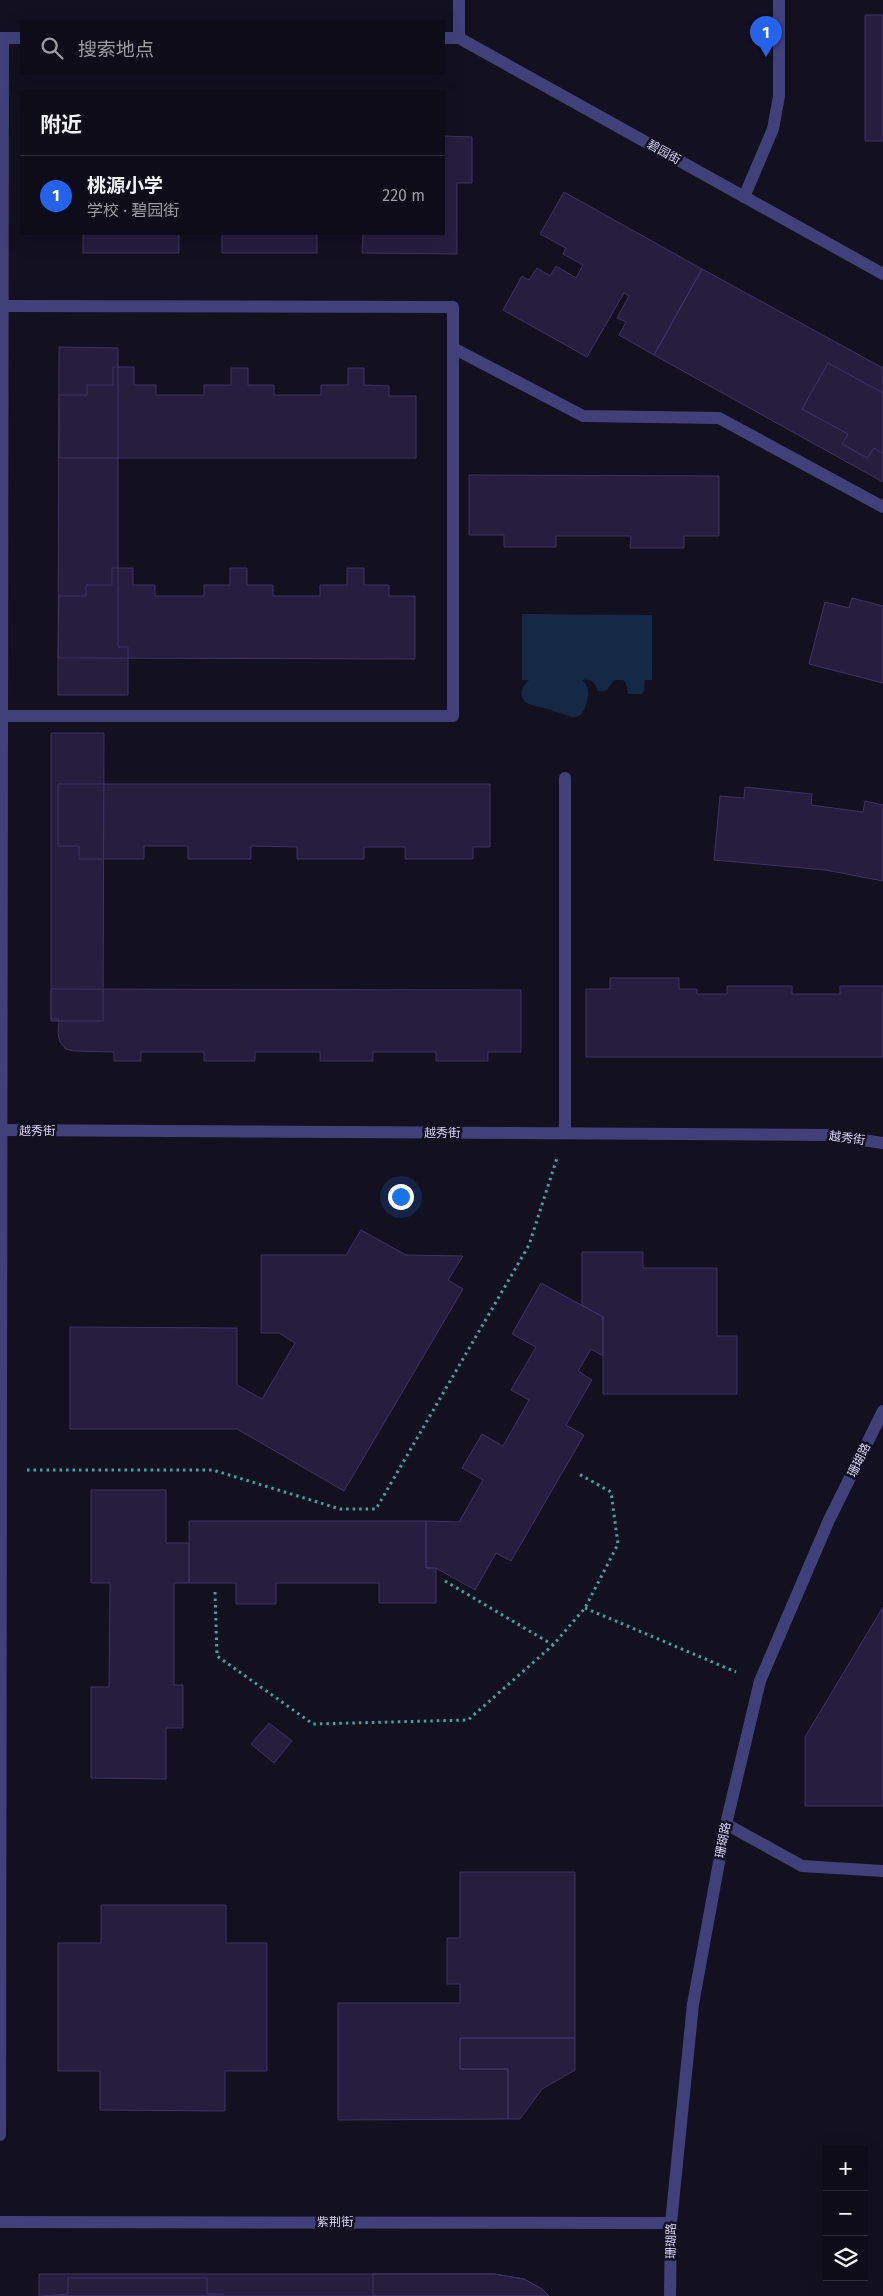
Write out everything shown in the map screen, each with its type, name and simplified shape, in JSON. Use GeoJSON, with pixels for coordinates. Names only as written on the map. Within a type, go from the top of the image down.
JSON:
{"type":"FeatureCollection","features":[{"type":"Feature","properties":{"kind":"street"},"geometry":{"type":"LineString","coordinates":[[459,0],[459,38]]}},
{"type":"Feature","properties":{"kind":"street"},"geometry":{"type":"LineString","coordinates":[[744,197],[773,129],[779,96],[779,0]]}},
{"type":"Feature","properties":{"kind":"street"},"geometry":{"type":"LineString","coordinates":[[0,2135],[1,376],[3,306],[1,38],[20,38]]}},
{"type":"Feature","properties":{"kind":"street","name":"碧园街"},"geometry":{"type":"LineString","coordinates":[[445,38],[459,38],[883,274]]}},
{"type":"Feature","properties":{"kind":"street"},"geometry":{"type":"LineString","coordinates":[[2,716],[453,716],[453,307],[3,306]]}},
{"type":"Feature","properties":{"kind":"street"},"geometry":{"type":"LineString","coordinates":[[453,348],[583,416],[719,418],[883,507]]}},
{"type":"Feature","properties":{"kind":"street"},"geometry":{"type":"LineString","coordinates":[[565,778],[565,1133]]}},
{"type":"Feature","properties":{"kind":"street","name":"越秀街"},"geometry":{"type":"LineString","coordinates":[[1,1130],[830,1134],[883,1143]]}},
{"type":"Feature","properties":{"kind":"street","name":"珊瑚路"},"geometry":{"type":"LineString","coordinates":[[670,2296],[671,2222],[692,2004],[726,1824],[760,1681],[829,1520],[883,1411]]}},
{"type":"Feature","properties":{"kind":"street"},"geometry":{"type":"LineString","coordinates":[[726,1824],[802,1866],[883,1870]]}},
{"type":"Feature","properties":{"kind":"street","name":"紫荆街"},"geometry":{"type":"LineString","coordinates":[[0,2222],[671,2222]]}},
{"type":"Feature","properties":{"kind":"path"},"geometry":{"type":"LineString","coordinates":[[1,1470],[213,1470],[340,1509],[376,1509],[529,1245],[565,1133]]}},
{"type":"Feature","properties":{"kind":"path"},"geometry":{"type":"LineString","coordinates":[[215,1592],[217,1656],[312,1724],[468,1720],[553,1645],[585,1608],[618,1544],[611,1492],[577,1473]]}},
{"type":"Feature","properties":{"kind":"path"},"geometry":{"type":"LineString","coordinates":[[445,1581],[553,1645]]}},
{"type":"Feature","properties":{"kind":"path"},"geometry":{"type":"LineString","coordinates":[[585,1608],[760,1681]]}},
{"type":"Feature","properties":{"kind":"water"},"geometry":{"type":"Polygon","coordinates":[[[522,614],[652,615],[652,680],[645,680],[642,694],[628,694],[626,683],[623,680],[615,680],[607,690],[598,691],[594,683],[589,680],[582,680],[587,687],[588,697],[582,713],[575,717],[525,702],[521,693],[524,685],[529,680],[522,680],[522,614]]]}},
{"type":"Feature","properties":{"kind":"building"},"geometry":{"type":"Polygon","coordinates":[[[865,15],[883,15],[883,141],[865,141],[865,15]]]}},
{"type":"Feature","properties":{"kind":"building"},"geometry":{"type":"Polygon","coordinates":[[[445,136],[472,137],[472,183],[457,183],[457,254],[362,253],[363,235],[445,235],[445,136]]]}},
{"type":"Feature","properties":{"kind":"building"},"geometry":{"type":"Polygon","coordinates":[[[564,192],[702,269],[654,355],[619,335],[626,322],[617,318],[629,296],[624,293],[587,357],[503,310],[522,276],[529,280],[537,268],[550,276],[556,266],[576,278],[583,265],[563,254],[566,248],[540,234],[564,192]]]}},
{"type":"Feature","properties":{"kind":"building"},"geometry":{"type":"Polygon","coordinates":[[[83,235],[179,235],[179,253],[83,253],[83,235]]]}},
{"type":"Feature","properties":{"kind":"building"},"geometry":{"type":"Polygon","coordinates":[[[222,235],[317,235],[317,253],[222,253],[222,235]]]}},
{"type":"Feature","properties":{"kind":"building"},"geometry":{"type":"Polygon","coordinates":[[[702,269],[883,368],[883,482],[654,355],[702,269]]]}},
{"type":"Feature","properties":{"kind":"building"},"geometry":{"type":"Polygon","coordinates":[[[59,347],[118,348],[118,647],[128,647],[128,695],[58,695],[59,347]]]}},
{"type":"Feature","properties":{"kind":"building"},"geometry":{"type":"Polygon","coordinates":[[[828,363],[883,393],[883,454],[874,448],[867,458],[842,444],[848,434],[802,409],[828,363]]]}},
{"type":"Feature","properties":{"kind":"building"},"geometry":{"type":"Polygon","coordinates":[[[113,367],[134,367],[134,385],[156,385],[156,395],[204,395],[204,385],[231,385],[231,368],[248,368],[248,385],[274,385],[274,395],[321,395],[321,385],[348,385],[348,368],[364,368],[364,385],[389,386],[389,396],[416,396],[416,458],[59,458],[59,395],[87,395],[87,385],[113,385],[113,367]]]}},
{"type":"Feature","properties":{"kind":"building"},"geometry":{"type":"Polygon","coordinates":[[[469,475],[719,476],[719,536],[684,536],[684,548],[630,548],[631,536],[556,536],[556,547],[504,547],[504,535],[469,535],[469,475]]]}},
{"type":"Feature","properties":{"kind":"building"},"geometry":{"type":"Polygon","coordinates":[[[112,568],[133,568],[133,585],[155,585],[155,596],[204,596],[204,585],[230,585],[230,568],[247,568],[247,585],[273,585],[273,596],[320,596],[320,585],[347,585],[347,568],[364,568],[364,585],[389,585],[389,596],[415,596],[415,659],[58,658],[59,596],[86,596],[86,585],[112,585],[112,568]]]}},
{"type":"Feature","properties":{"kind":"building"},"geometry":{"type":"Polygon","coordinates":[[[852,598],[883,606],[883,683],[809,664],[825,602],[849,608],[852,598]]]}},
{"type":"Feature","properties":{"kind":"building"},"geometry":{"type":"Polygon","coordinates":[[[51,733],[104,733],[103,1021],[51,1021],[51,733]]]}},
{"type":"Feature","properties":{"kind":"building"},"geometry":{"type":"Polygon","coordinates":[[[58,784],[490,784],[490,847],[473,847],[473,859],[405,859],[405,847],[364,847],[364,859],[297,859],[297,847],[251,846],[251,859],[188,859],[188,846],[144,846],[144,859],[79,859],[79,846],[58,846],[58,784]]]}},
{"type":"Feature","properties":{"kind":"building"},"geometry":{"type":"Polygon","coordinates":[[[745,787],[812,794],[811,805],[863,812],[865,801],[883,805],[883,881],[825,870],[714,860],[720,796],[744,798],[745,787]]]}},
{"type":"Feature","properties":{"kind":"building"},"geometry":{"type":"Polygon","coordinates":[[[610,978],[679,978],[679,989],[697,989],[697,994],[727,994],[727,986],[792,986],[792,994],[840,994],[840,986],[883,986],[883,1057],[586,1057],[586,989],[610,989],[610,978]]]}},
{"type":"Feature","properties":{"kind":"building"},"geometry":{"type":"Polygon","coordinates":[[[51,989],[521,990],[521,1052],[488,1052],[488,1061],[436,1061],[436,1052],[373,1052],[373,1061],[320,1061],[320,1052],[255,1052],[255,1061],[204,1061],[204,1052],[141,1052],[141,1061],[114,1061],[114,1052],[66,1049],[60,1042],[58,1034],[59,1019],[51,1019],[51,989]]]}},
{"type":"Feature","properties":{"kind":"building"},"geometry":{"type":"Polygon","coordinates":[[[361,1230],[406,1255],[463,1256],[448,1280],[463,1289],[344,1491],[237,1429],[70,1429],[70,1327],[237,1328],[237,1385],[262,1399],[295,1343],[279,1333],[261,1333],[261,1255],[346,1255],[361,1230]]]}},
{"type":"Feature","properties":{"kind":"building"},"geometry":{"type":"Polygon","coordinates":[[[582,1252],[643,1252],[643,1268],[717,1268],[717,1336],[737,1336],[737,1394],[603,1394],[603,1317],[582,1305],[582,1252]]]}},
{"type":"Feature","properties":{"kind":"building"},"geometry":{"type":"Polygon","coordinates":[[[541,1283],[603,1317],[603,1356],[591,1349],[578,1371],[592,1380],[566,1425],[584,1435],[511,1561],[496,1553],[475,1590],[436,1568],[426,1568],[426,1521],[459,1522],[483,1480],[462,1468],[482,1434],[503,1446],[529,1400],[511,1390],[536,1347],[512,1334],[541,1283]]]}},
{"type":"Feature","properties":{"kind":"building"},"geometry":{"type":"Polygon","coordinates":[[[91,1490],[166,1490],[166,1543],[189,1543],[189,1583],[174,1583],[174,1685],[183,1685],[183,1728],[166,1728],[166,1779],[91,1778],[91,1687],[109,1687],[110,1583],[91,1583],[91,1490]]]}},
{"type":"Feature","properties":{"kind":"building"},"geometry":{"type":"Polygon","coordinates":[[[189,1521],[426,1521],[426,1568],[436,1568],[436,1603],[379,1603],[379,1583],[276,1583],[276,1604],[236,1604],[236,1583],[189,1583],[189,1521]]]}},
{"type":"Feature","properties":{"kind":"building"},"geometry":{"type":"Polygon","coordinates":[[[883,1607],[883,1806],[805,1806],[805,1737],[883,1607]]]}},
{"type":"Feature","properties":{"kind":"building"},"geometry":{"type":"Polygon","coordinates":[[[269,1723],[292,1741],[274,1763],[251,1744],[269,1723]]]}},
{"type":"Feature","properties":{"kind":"building"},"geometry":{"type":"Polygon","coordinates":[[[460,1872],[575,1872],[575,2038],[460,2038],[460,2069],[508,2069],[508,2119],[338,2120],[338,2003],[460,2003],[460,1984],[447,1984],[447,1938],[460,1938],[460,1872]]]}},
{"type":"Feature","properties":{"kind":"building"},"geometry":{"type":"Polygon","coordinates":[[[101,1905],[226,1905],[226,1943],[267,1943],[267,2071],[225,2071],[225,2111],[100,2110],[100,2071],[58,2071],[58,1943],[101,1943],[101,1905]]]}},
{"type":"Feature","properties":{"kind":"building"},"geometry":{"type":"Polygon","coordinates":[[[460,2038],[575,2038],[575,2070],[542,2089],[520,2119],[508,2119],[508,2069],[460,2069],[460,2038]]]}},
{"type":"Feature","properties":{"kind":"building"},"geometry":{"type":"Polygon","coordinates":[[[39,2274],[494,2274],[524,2279],[542,2289],[549,2296],[39,2296],[39,2274]]]}},
{"type":"Feature","properties":{"kind":"building"},"geometry":{"type":"Polygon","coordinates":[[[373,2274],[494,2274],[524,2279],[542,2289],[549,2296],[373,2296],[373,2274]]]}},
{"type":"Feature","properties":{"kind":"building"},"geometry":{"type":"Polygon","coordinates":[[[68,2278],[207,2278],[207,2294],[223,2294],[223,2296],[44,2296],[68,2294],[68,2278]]]}},
{"type":"Feature","properties":{"kind":"place","name":"桃源小学"},"geometry":{"type":"Point","coordinates":[766,57]}}]}
